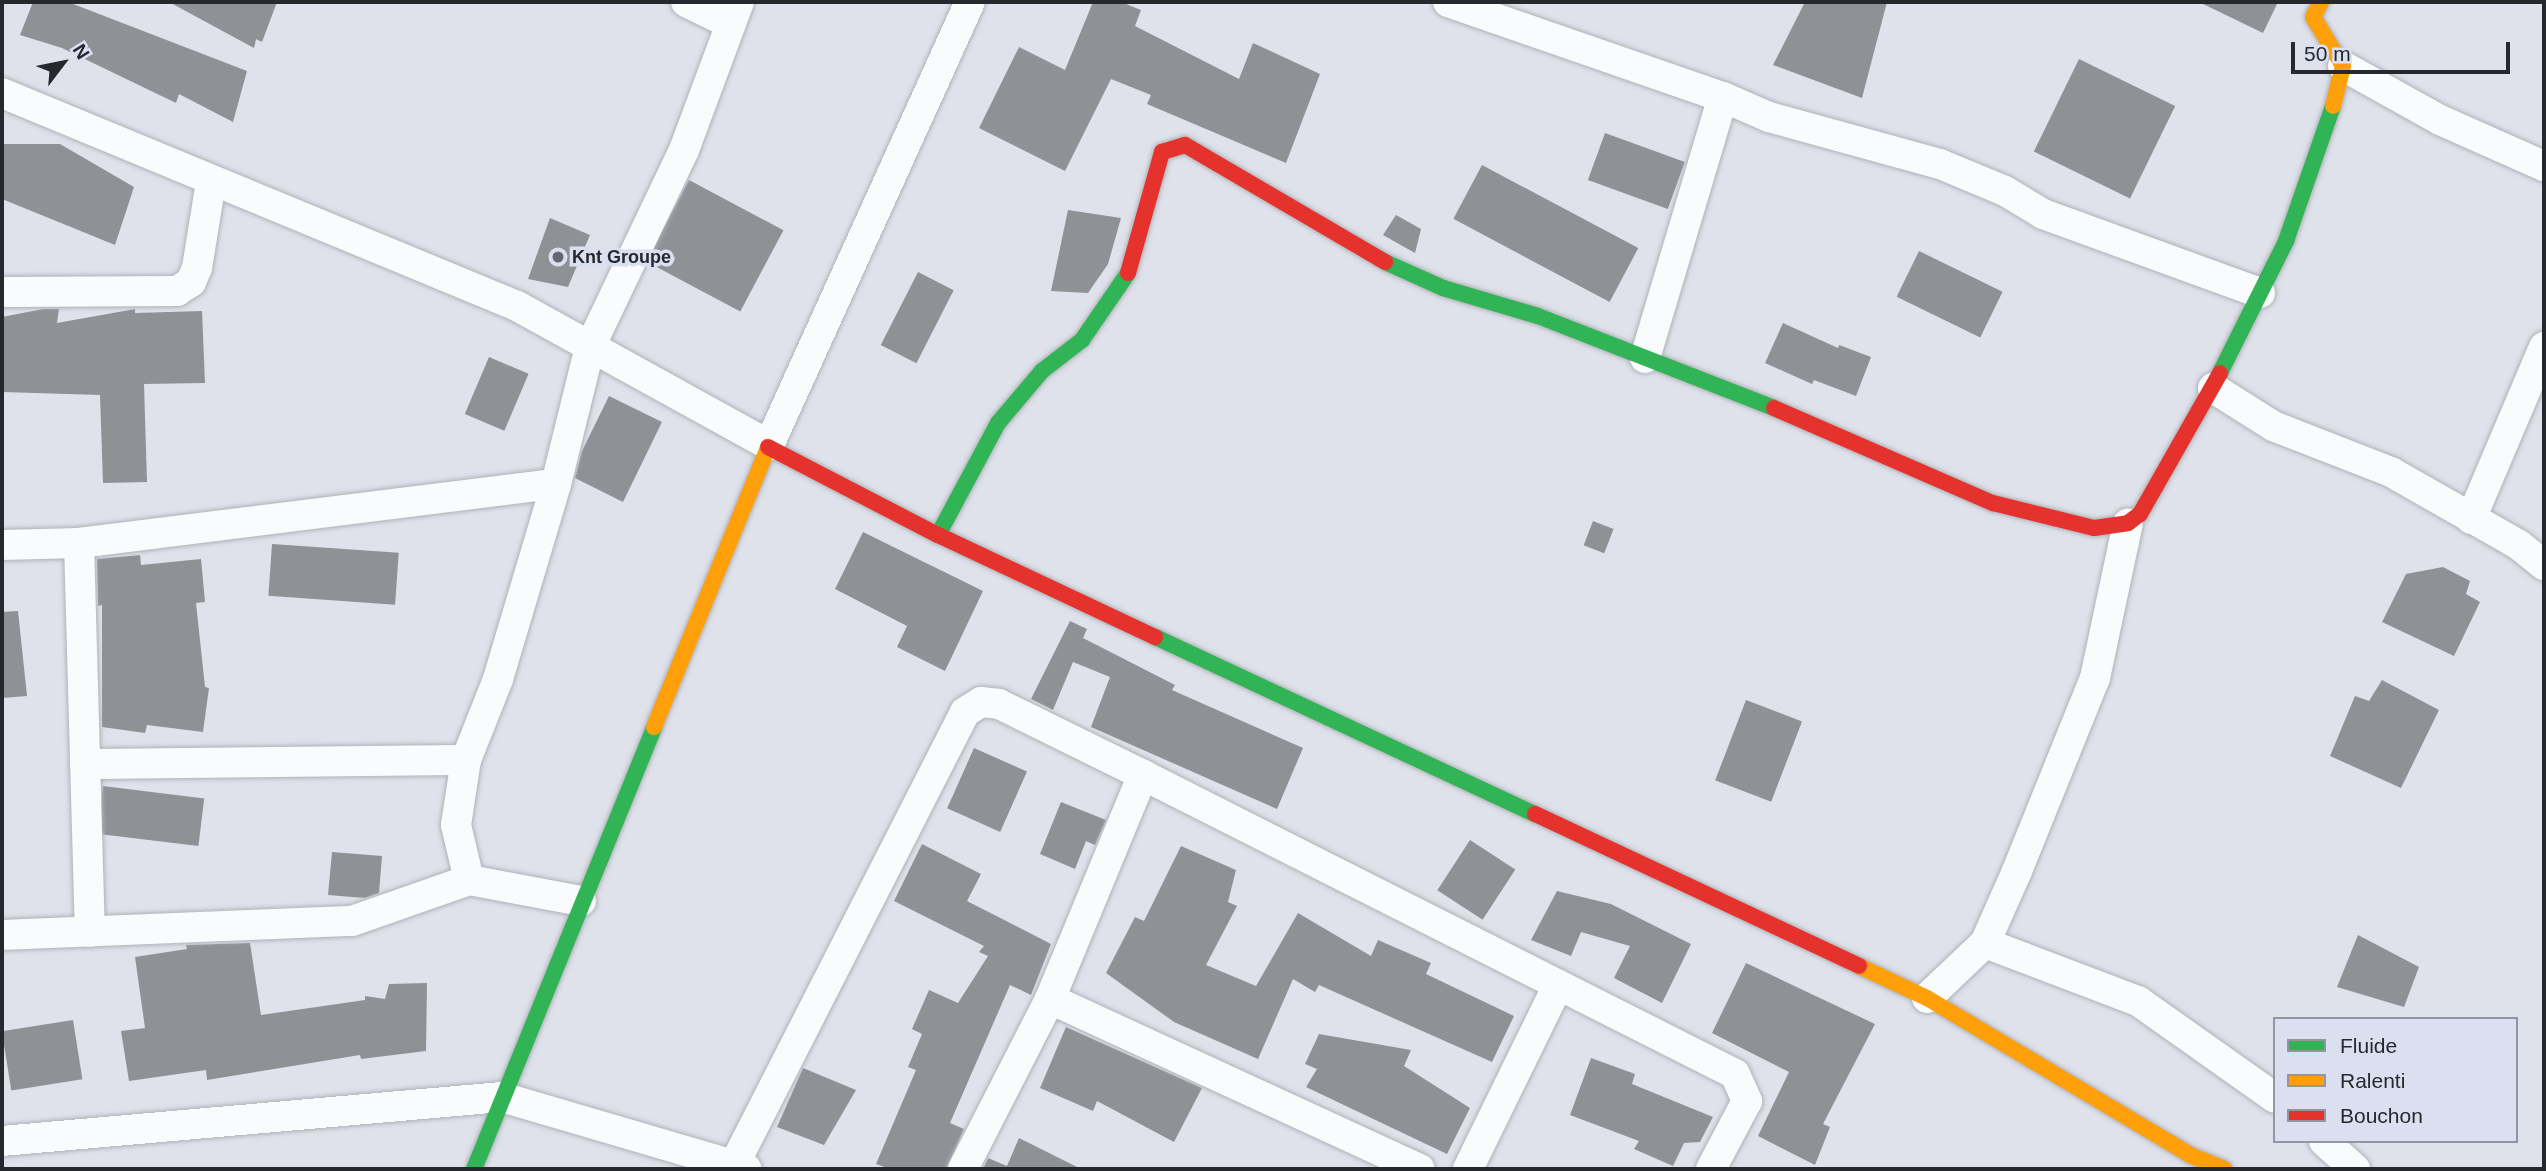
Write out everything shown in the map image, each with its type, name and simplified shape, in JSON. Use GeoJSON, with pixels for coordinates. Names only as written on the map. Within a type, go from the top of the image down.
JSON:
{"type":"FeatureCollection","features":[{"type":"Feature","properties":{"kind":"street"},"geometry":{"type":"LineString","coordinates":[[469,880],[456,825],[466,760],[498,679],[556,484],[590,347],[684,150],[716,70],[734,12],[686,2]]}},
{"type":"Feature","properties":{"kind":"street"},"geometry":{"type":"LineString","coordinates":[[481,1169],[502,1097],[769,445],[970,2]]}},
{"type":"Feature","properties":{"kind":"street"},"geometry":{"type":"LineString","coordinates":[[1448,2],[1723,97],[1769,117],[1940,164],[2005,191],[2043,214],[2260,293]]}},
{"type":"Feature","properties":{"kind":"street"},"geometry":{"type":"LineString","coordinates":[[2320,2],[2313,18],[2343,66],[2440,120],[2544,166]]}},
{"type":"Feature","properties":{"kind":"street"},"geometry":{"type":"LineString","coordinates":[[938,535],[998,423],[1042,371],[1082,340],[1128,272],[1162,152],[1171,146],[1185,145],[1401,271],[1645,358],[1855,440],[1993,503],[2094,528],[2128,523],[2140,514],[2213,388],[2260,293],[2322,146],[2343,66]]}},
{"type":"Feature","properties":{"kind":"street"},"geometry":{"type":"LineString","coordinates":[[2,93],[517,306],[938,535],[1927,998],[2190,1156],[2224,1169]]}},
{"type":"Feature","properties":{"kind":"street"},"geometry":{"type":"LineString","coordinates":[[1645,358],[1723,97]]}},
{"type":"Feature","properties":{"kind":"street"},"geometry":{"type":"LineString","coordinates":[[2,292],[177,291],[191,282],[197,268],[211,181]]}},
{"type":"Feature","properties":{"kind":"street"},"geometry":{"type":"LineString","coordinates":[[2471,519],[2544,347]]}},
{"type":"Feature","properties":{"kind":"street"},"geometry":{"type":"LineString","coordinates":[[2213,388],[2273,426],[2391,472],[2544,565]]}},
{"type":"Feature","properties":{"kind":"street"},"geometry":{"type":"LineString","coordinates":[[2,545],[79,543],[556,484]]}},
{"type":"Feature","properties":{"kind":"street"},"geometry":{"type":"LineString","coordinates":[[1927,998],[1985,943],[2095,678],[2128,523]]}},
{"type":"Feature","properties":{"kind":"street"},"geometry":{"type":"LineString","coordinates":[[79,543],[90,932]]}},
{"type":"Feature","properties":{"kind":"street"},"geometry":{"type":"LineString","coordinates":[[2,1141],[502,1097],[741,1167],[965,712],[981,702],[999,704],[1143,775],[1735,1074],[1746,1101],[1711,1169]]}},
{"type":"Feature","properties":{"kind":"street"},"geometry":{"type":"LineString","coordinates":[[85,764],[466,760]]}},
{"type":"Feature","properties":{"kind":"street"},"geometry":{"type":"LineString","coordinates":[[963,1169],[1050,999],[1143,775]]}},
{"type":"Feature","properties":{"kind":"street"},"geometry":{"type":"LineString","coordinates":[[2,934],[352,921],[469,880],[581,901]]}},
{"type":"Feature","properties":{"kind":"street"},"geometry":{"type":"LineString","coordinates":[[1985,943],[2138,1001],[2273,1096]]}},
{"type":"Feature","properties":{"kind":"street"},"geometry":{"type":"LineString","coordinates":[[1468,1169],[1558,985]]}},
{"type":"Feature","properties":{"kind":"street"},"geometry":{"type":"LineString","coordinates":[[1050,999],[1420,1169]]}},
{"type":"Feature","properties":{"kind":"street"},"geometry":{"type":"LineString","coordinates":[[461,1169],[492,1127]]}},
{"type":"Feature","properties":{"kind":"street"},"geometry":{"type":"LineString","coordinates":[[474,1169],[492,1127]]}},
{"type":"Feature","properties":{"kind":"street"},"geometry":{"type":"LineString","coordinates":[[2326,1143],[2355,1169]]}},
{"type":"Feature","properties":{"kind":"building"},"geometry":{"type":"Polygon","coordinates":[[[33,2],[68,2],[247,71],[233,122],[179,94],[176,103],[62,48],[20,35],[33,2]]]}},
{"type":"Feature","properties":{"kind":"building"},"geometry":{"type":"Polygon","coordinates":[[[169,2],[277,2],[262,42],[256,39],[254,48],[169,2]]]}},
{"type":"Feature","properties":{"kind":"building"},"geometry":{"type":"Polygon","coordinates":[[[1093,2],[1121,2],[1141,10],[1135,26],[1239,79],[1253,43],[1320,74],[1286,163],[1147,104],[1151,95],[1111,79],[1065,171],[979,128],[1019,47],[1065,70],[1093,2]]]}},
{"type":"Feature","properties":{"kind":"building"},"geometry":{"type":"Polygon","coordinates":[[[1805,2],[1887,2],[1862,98],[1773,65],[1805,2]]]}},
{"type":"Feature","properties":{"kind":"building"},"geometry":{"type":"Polygon","coordinates":[[[2199,2],[2278,2],[2263,33],[2199,2]]]}},
{"type":"Feature","properties":{"kind":"building"},"geometry":{"type":"Polygon","coordinates":[[[2079,59],[2175,106],[2130,198],[2034,152],[2079,59]]]}},
{"type":"Feature","properties":{"kind":"building"},"geometry":{"type":"Polygon","coordinates":[[[1605,133],[1685,162],[1668,209],[1588,180],[1605,133]]]}},
{"type":"Feature","properties":{"kind":"building"},"geometry":{"type":"Polygon","coordinates":[[[2,144],[60,144],[134,187],[115,245],[2,199],[2,144]]]}},
{"type":"Feature","properties":{"kind":"building"},"geometry":{"type":"Polygon","coordinates":[[[1482,165],[1638,248],[1610,302],[1453,219],[1482,165]]]}},
{"type":"Feature","properties":{"kind":"building"},"geometry":{"type":"Polygon","coordinates":[[[689,180],[783,230],[740,311],[646,261],[689,180]]]}},
{"type":"Feature","properties":{"kind":"building"},"geometry":{"type":"Polygon","coordinates":[[[1068,210],[1121,218],[1108,264],[1088,293],[1051,291],[1068,210]]]}},
{"type":"Feature","properties":{"kind":"building"},"geometry":{"type":"Polygon","coordinates":[[[1396,215],[1421,229],[1415,253],[1383,235],[1396,215]]]}},
{"type":"Feature","properties":{"kind":"building","name":"Knt Groupe"},"geometry":{"type":"Polygon","coordinates":[[[550,218],[590,235],[568,287],[528,279],[550,218]]]}},
{"type":"Feature","properties":{"kind":"building"},"geometry":{"type":"Polygon","coordinates":[[[1919,251],[2003,292],[1980,338],[1897,297],[1919,251]]]}},
{"type":"Feature","properties":{"kind":"building"},"geometry":{"type":"Polygon","coordinates":[[[918,272],[954,290],[916,363],[881,345],[918,272]]]}},
{"type":"Feature","properties":{"kind":"building"},"geometry":{"type":"Polygon","coordinates":[[[43,309],[59,309],[57,323],[135,309],[135,313],[202,311],[205,383],[144,384],[147,482],[103,483],[100,395],[2,392],[2,317],[43,309]]]}},
{"type":"Feature","properties":{"kind":"building"},"geometry":{"type":"Polygon","coordinates":[[[1783,323],[1838,348],[1839,345],[1871,357],[1856,396],[1814,380],[1812,384],[1765,363],[1783,323]]]}},
{"type":"Feature","properties":{"kind":"building"},"geometry":{"type":"Polygon","coordinates":[[[489,357],[529,374],[504,431],[465,414],[489,357]]]}},
{"type":"Feature","properties":{"kind":"building"},"geometry":{"type":"Polygon","coordinates":[[[609,396],[662,422],[623,502],[575,478],[582,451],[609,396]]]}},
{"type":"Feature","properties":{"kind":"building"},"geometry":{"type":"Polygon","coordinates":[[[1593,521],[1614,529],[1604,553],[1584,545],[1593,521]]]}},
{"type":"Feature","properties":{"kind":"building"},"geometry":{"type":"Polygon","coordinates":[[[863,532],[983,591],[945,671],[897,647],[907,626],[835,589],[863,532]]]}},
{"type":"Feature","properties":{"kind":"building"},"geometry":{"type":"Polygon","coordinates":[[[272,544],[399,553],[395,605],[268,596],[272,544]]]}},
{"type":"Feature","properties":{"kind":"building"},"geometry":{"type":"Polygon","coordinates":[[[140,555],[141,565],[201,559],[205,602],[196,603],[205,687],[209,688],[203,732],[147,725],[145,733],[102,727],[102,605],[98,606],[97,559],[140,555]]]}},
{"type":"Feature","properties":{"kind":"building"},"geometry":{"type":"Polygon","coordinates":[[[2443,567],[2470,581],[2466,594],[2480,602],[2454,656],[2382,622],[2406,574],[2443,567]]]}},
{"type":"Feature","properties":{"kind":"building"},"geometry":{"type":"Polygon","coordinates":[[[18,611],[27,696],[2,698],[2,612],[18,611]]]}},
{"type":"Feature","properties":{"kind":"building"},"geometry":{"type":"Polygon","coordinates":[[[1070,621],[1087,629],[1083,638],[1175,685],[1172,690],[1303,748],[1277,809],[1091,727],[1110,677],[1073,662],[1053,710],[1031,699],[1070,621]]]}},
{"type":"Feature","properties":{"kind":"building"},"geometry":{"type":"Polygon","coordinates":[[[2382,680],[2439,710],[2401,788],[2330,756],[2355,696],[2369,701],[2382,680]]]}},
{"type":"Feature","properties":{"kind":"building"},"geometry":{"type":"Polygon","coordinates":[[[1746,700],[1802,722],[1771,802],[1715,780],[1746,700]]]}},
{"type":"Feature","properties":{"kind":"building"},"geometry":{"type":"Polygon","coordinates":[[[974,748],[1027,772],[1000,832],[947,808],[974,748]]]}},
{"type":"Feature","properties":{"kind":"building"},"geometry":{"type":"Polygon","coordinates":[[[103,786],[204,798],[198,846],[97,834],[103,786]]]}},
{"type":"Feature","properties":{"kind":"building"},"geometry":{"type":"Polygon","coordinates":[[[1061,802],[1106,820],[1095,845],[1086,841],[1075,869],[1040,854],[1061,802]]]}},
{"type":"Feature","properties":{"kind":"building"},"geometry":{"type":"Polygon","coordinates":[[[1470,840],[1515,869],[1483,920],[1437,890],[1470,840]]]}},
{"type":"Feature","properties":{"kind":"building"},"geometry":{"type":"Polygon","coordinates":[[[922,844],[981,874],[967,901],[1051,944],[1031,995],[1010,985],[950,1123],[964,1129],[946,1169],[890,1169],[876,1164],[916,1070],[908,1067],[922,1034],[912,1029],[929,990],[958,1003],[988,956],[979,952],[984,946],[894,901],[922,844]]]}},
{"type":"Feature","properties":{"kind":"building"},"geometry":{"type":"Polygon","coordinates":[[[1181,846],[1236,870],[1228,902],[1237,906],[1206,965],[1256,986],[1298,913],[1371,956],[1378,940],[1431,963],[1426,974],[1514,1016],[1492,1062],[1319,985],[1315,992],[1293,979],[1258,1059],[1174,1022],[1106,973],[1135,917],[1144,921],[1181,846]]]}},
{"type":"Feature","properties":{"kind":"building"},"geometry":{"type":"Polygon","coordinates":[[[332,852],[382,856],[379,893],[365,898],[328,895],[332,852]]]}},
{"type":"Feature","properties":{"kind":"building"},"geometry":{"type":"Polygon","coordinates":[[[1557,891],[1611,904],[1691,944],[1662,1003],[1614,978],[1630,946],[1581,932],[1571,956],[1531,940],[1557,891]]]}},
{"type":"Feature","properties":{"kind":"building"},"geometry":{"type":"Polygon","coordinates":[[[2358,935],[2419,967],[2404,1007],[2337,987],[2358,935]]]}},
{"type":"Feature","properties":{"kind":"building"},"geometry":{"type":"Polygon","coordinates":[[[250,943],[261,1015],[365,1000],[365,996],[385,999],[389,984],[427,983],[426,1051],[361,1059],[360,1055],[207,1080],[206,1070],[129,1081],[121,1031],[145,1028],[135,957],[187,949],[186,945],[250,943]]]}},
{"type":"Feature","properties":{"kind":"building"},"geometry":{"type":"Polygon","coordinates":[[[1746,963],[1875,1024],[1823,1124],[1830,1127],[1815,1165],[1758,1136],[1789,1072],[1712,1033],[1746,963]]]}},
{"type":"Feature","properties":{"kind":"building"},"geometry":{"type":"Polygon","coordinates":[[[73,1020],[82,1079],[11,1091],[2,1031],[73,1020]]]}},
{"type":"Feature","properties":{"kind":"building"},"geometry":{"type":"Polygon","coordinates":[[[1066,1027],[1202,1088],[1174,1142],[1097,1101],[1093,1111],[1040,1088],[1066,1027]]]}},
{"type":"Feature","properties":{"kind":"building"},"geometry":{"type":"Polygon","coordinates":[[[1319,1034],[1411,1050],[1404,1066],[1470,1108],[1447,1154],[1306,1087],[1317,1069],[1305,1064],[1319,1034]]]}},
{"type":"Feature","properties":{"kind":"building"},"geometry":{"type":"Polygon","coordinates":[[[1591,1058],[1635,1074],[1632,1084],[1713,1117],[1700,1142],[1684,1143],[1673,1166],[1634,1149],[1639,1141],[1570,1115],[1591,1058]]]}},
{"type":"Feature","properties":{"kind":"building"},"geometry":{"type":"Polygon","coordinates":[[[803,1068],[856,1090],[824,1145],[777,1127],[803,1068]]]}},
{"type":"Feature","properties":{"kind":"building"},"geometry":{"type":"Polygon","coordinates":[[[1019,1138],[1081,1169],[983,1169],[988,1158],[1007,1166],[1019,1138]]]}},
{"type":"Feature","properties":{"kind":"traffic: fast"},"geometry":{"type":"LineString","coordinates":[[2220,373],[2286,241],[2333,106]]}},
{"type":"Feature","properties":{"kind":"traffic: fast"},"geometry":{"type":"LineString","coordinates":[[1385,262],[1443,288],[1538,316],[1774,408]]}},
{"type":"Feature","properties":{"kind":"traffic: fast"},"geometry":{"type":"LineString","coordinates":[[938,535],[998,423],[1042,371],[1082,340],[1128,273]]}},
{"type":"Feature","properties":{"kind":"traffic: fast"},"geometry":{"type":"LineString","coordinates":[[1155,637],[1535,814]]}},
{"type":"Feature","properties":{"kind":"traffic: fast"},"geometry":{"type":"LineString","coordinates":[[474,1169],[654,727]]}},
{"type":"Feature","properties":{"kind":"traffic: slow"},"geometry":{"type":"LineString","coordinates":[[2321,2],[2313,17],[2343,66],[2333,106]]}},
{"type":"Feature","properties":{"kind":"traffic: slow"},"geometry":{"type":"LineString","coordinates":[[654,727],[768,447]]}},
{"type":"Feature","properties":{"kind":"traffic: slow"},"geometry":{"type":"LineString","coordinates":[[1859,966],[1927,998],[2190,1155],[2224,1169]]}},
{"type":"Feature","properties":{"kind":"traffic: jam"},"geometry":{"type":"LineString","coordinates":[[1128,273],[1162,152],[1185,145],[1385,262]]}},
{"type":"Feature","properties":{"kind":"traffic: jam"},"geometry":{"type":"LineString","coordinates":[[1774,408],[1993,503],[2094,528],[2128,523],[2140,514],[2220,373]]}},
{"type":"Feature","properties":{"kind":"traffic: jam"},"geometry":{"type":"LineString","coordinates":[[768,447],[938,535],[1155,637]]}},
{"type":"Feature","properties":{"kind":"traffic: jam"},"geometry":{"type":"LineString","coordinates":[[1535,814],[1859,966]]}},
{"type":"Feature","properties":{"kind":"place","name":"Knt Groupe"},"geometry":{"type":"Point","coordinates":[558,257]}}]}
